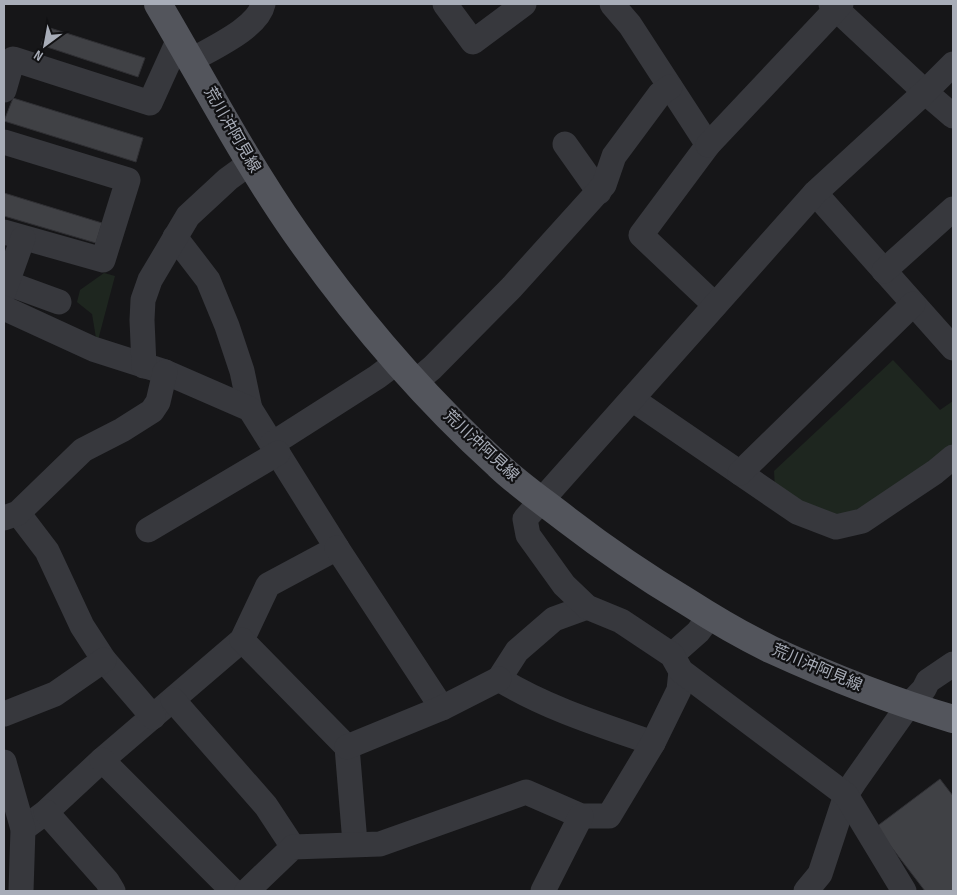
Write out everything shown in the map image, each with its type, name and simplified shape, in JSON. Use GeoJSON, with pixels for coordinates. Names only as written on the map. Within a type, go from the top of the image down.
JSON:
{"type":"FeatureCollection","features":[{"type":"Feature","properties":{"kind":"main road","name":"荒川沖阿見線"},"geometry":{"type":"LineString","coordinates":[[158,4],[250,163],[293,230],[334,286],[415,382],[500,467],[612,555],[710,616],[770,649],[833,677],[908,706],[953,719]]}},
{"type":"Feature","properties":{"kind":"street"},"geometry":{"type":"LineString","coordinates":[[4,90],[7,66],[13,59],[150,103],[185,50],[247,27],[262,11],[263,4]]}},
{"type":"Feature","properties":{"kind":"street"},"geometry":{"type":"LineString","coordinates":[[445,4],[473,42],[524,4]]}},
{"type":"Feature","properties":{"kind":"street"},"geometry":{"type":"LineString","coordinates":[[612,4],[630,25],[708,145]]}},
{"type":"Feature","properties":{"kind":"street"},"geometry":{"type":"LineString","coordinates":[[715,305],[641,235],[708,145],[836,5],[925,92],[953,116]]}},
{"type":"Feature","properties":{"kind":"street"},"geometry":{"type":"LineString","coordinates":[[904,891],[846,795],[621,621],[587,607],[564,585],[528,535],[525,519],[815,193],[953,64]]}},
{"type":"Feature","properties":{"kind":"street"},"geometry":{"type":"LineString","coordinates":[[415,382],[432,368],[512,287],[599,192],[604,185],[614,156],[660,94],[670,87]]}},
{"type":"Feature","properties":{"kind":"street"},"geometry":{"type":"LineString","coordinates":[[4,142],[128,180],[103,260],[14,235],[5,287],[59,302]]}},
{"type":"Feature","properties":{"kind":"street"},"geometry":{"type":"LineString","coordinates":[[565,144],[599,192]]}},
{"type":"Feature","properties":{"kind":"street"},"geometry":{"type":"LineString","coordinates":[[153,717],[104,660],[82,626],[47,551],[11,516],[83,450],[122,430],[152,410],[158,402],[154,369],[142,320],[143,300],[150,280],[188,216],[228,179],[250,163]]}},
{"type":"Feature","properties":{"kind":"street"},"geometry":{"type":"LineString","coordinates":[[815,193],[913,304],[951,341]]}},
{"type":"Feature","properties":{"kind":"street"},"geometry":{"type":"LineString","coordinates":[[884,271],[953,210]]}},
{"type":"Feature","properties":{"kind":"street"},"geometry":{"type":"LineString","coordinates":[[175,237],[208,280],[228,326],[242,371],[250,409],[336,548],[442,708]]}},
{"type":"Feature","properties":{"kind":"street"},"geometry":{"type":"LineString","coordinates":[[740,473],[913,304]]}},
{"type":"Feature","properties":{"kind":"street"},"geometry":{"type":"LineString","coordinates":[[4,308],[93,349],[154,369],[250,409]]}},
{"type":"Feature","properties":{"kind":"street"},"geometry":{"type":"LineString","coordinates":[[148,530],[275,449],[397,362]]}},
{"type":"Feature","properties":{"kind":"street"},"geometry":{"type":"LineString","coordinates":[[632,399],[797,512],[836,527],[862,521],[952,460]]}},
{"type":"Feature","properties":{"kind":"street"},"geometry":{"type":"LineString","coordinates":[[23,829],[46,812],[102,760],[242,640],[268,585],[336,548]]}},
{"type":"Feature","properties":{"kind":"street"},"geometry":{"type":"LineString","coordinates":[[347,747],[442,708],[499,679],[517,651],[554,619],[587,607]]}},
{"type":"Feature","properties":{"kind":"street"},"geometry":{"type":"LineString","coordinates":[[247,891],[292,847],[380,844],[526,792],[581,816],[609,816],[653,743],[680,690],[677,663],[710,616]]}},
{"type":"Feature","properties":{"kind":"street"},"geometry":{"type":"LineString","coordinates":[[242,640],[347,747],[355,844]]}},
{"type":"Feature","properties":{"kind":"street"},"geometry":{"type":"LineString","coordinates":[[4,714],[55,694],[104,660]]}},
{"type":"Feature","properties":{"kind":"street"},"geometry":{"type":"LineString","coordinates":[[806,891],[820,874],[846,795],[908,706],[924,689],[928,681],[953,664]]}},
{"type":"Feature","properties":{"kind":"street"},"geometry":{"type":"LineString","coordinates":[[499,679],[518,690],[574,715],[653,743]]}},
{"type":"Feature","properties":{"kind":"street"},"geometry":{"type":"LineString","coordinates":[[173,700],[266,806],[292,847]]}},
{"type":"Feature","properties":{"kind":"street"},"geometry":{"type":"LineString","coordinates":[[102,760],[233,891]]}},
{"type":"Feature","properties":{"kind":"street"},"geometry":{"type":"LineString","coordinates":[[4,762],[23,829],[21,891]]}},
{"type":"Feature","properties":{"kind":"street"},"geometry":{"type":"LineString","coordinates":[[46,812],[107,881],[113,891]]}},
{"type":"Feature","properties":{"kind":"street"},"geometry":{"type":"LineString","coordinates":[[543,891],[581,816]]}},
{"type":"Feature","properties":{"kind":"shaded area"},"geometry":{"type":"Polygon","coordinates":[[[104,273],[115,276],[97,344],[92,314],[77,302],[80,290],[104,273]]]}},
{"type":"Feature","properties":{"kind":"shaded area"},"geometry":{"type":"Polygon","coordinates":[[[893,360],[940,410],[953,401],[953,449],[930,467],[837,521],[775,489],[774,471],[893,360]]]}},
{"type":"Feature","properties":{"kind":"building"},"geometry":{"type":"Polygon","coordinates":[[[47,27],[145,58],[138,77],[41,45],[47,27]]]}},
{"type":"Feature","properties":{"kind":"building"},"geometry":{"type":"Polygon","coordinates":[[[13,98],[143,138],[136,162],[4,121],[13,98]]]}},
{"type":"Feature","properties":{"kind":"building"},"geometry":{"type":"Polygon","coordinates":[[[4,193],[102,223],[96,243],[4,216],[4,193]]]}},
{"type":"Feature","properties":{"kind":"building"},"geometry":{"type":"Polygon","coordinates":[[[940,779],[953,796],[953,891],[925,891],[876,827],[940,779]]]}}]}
